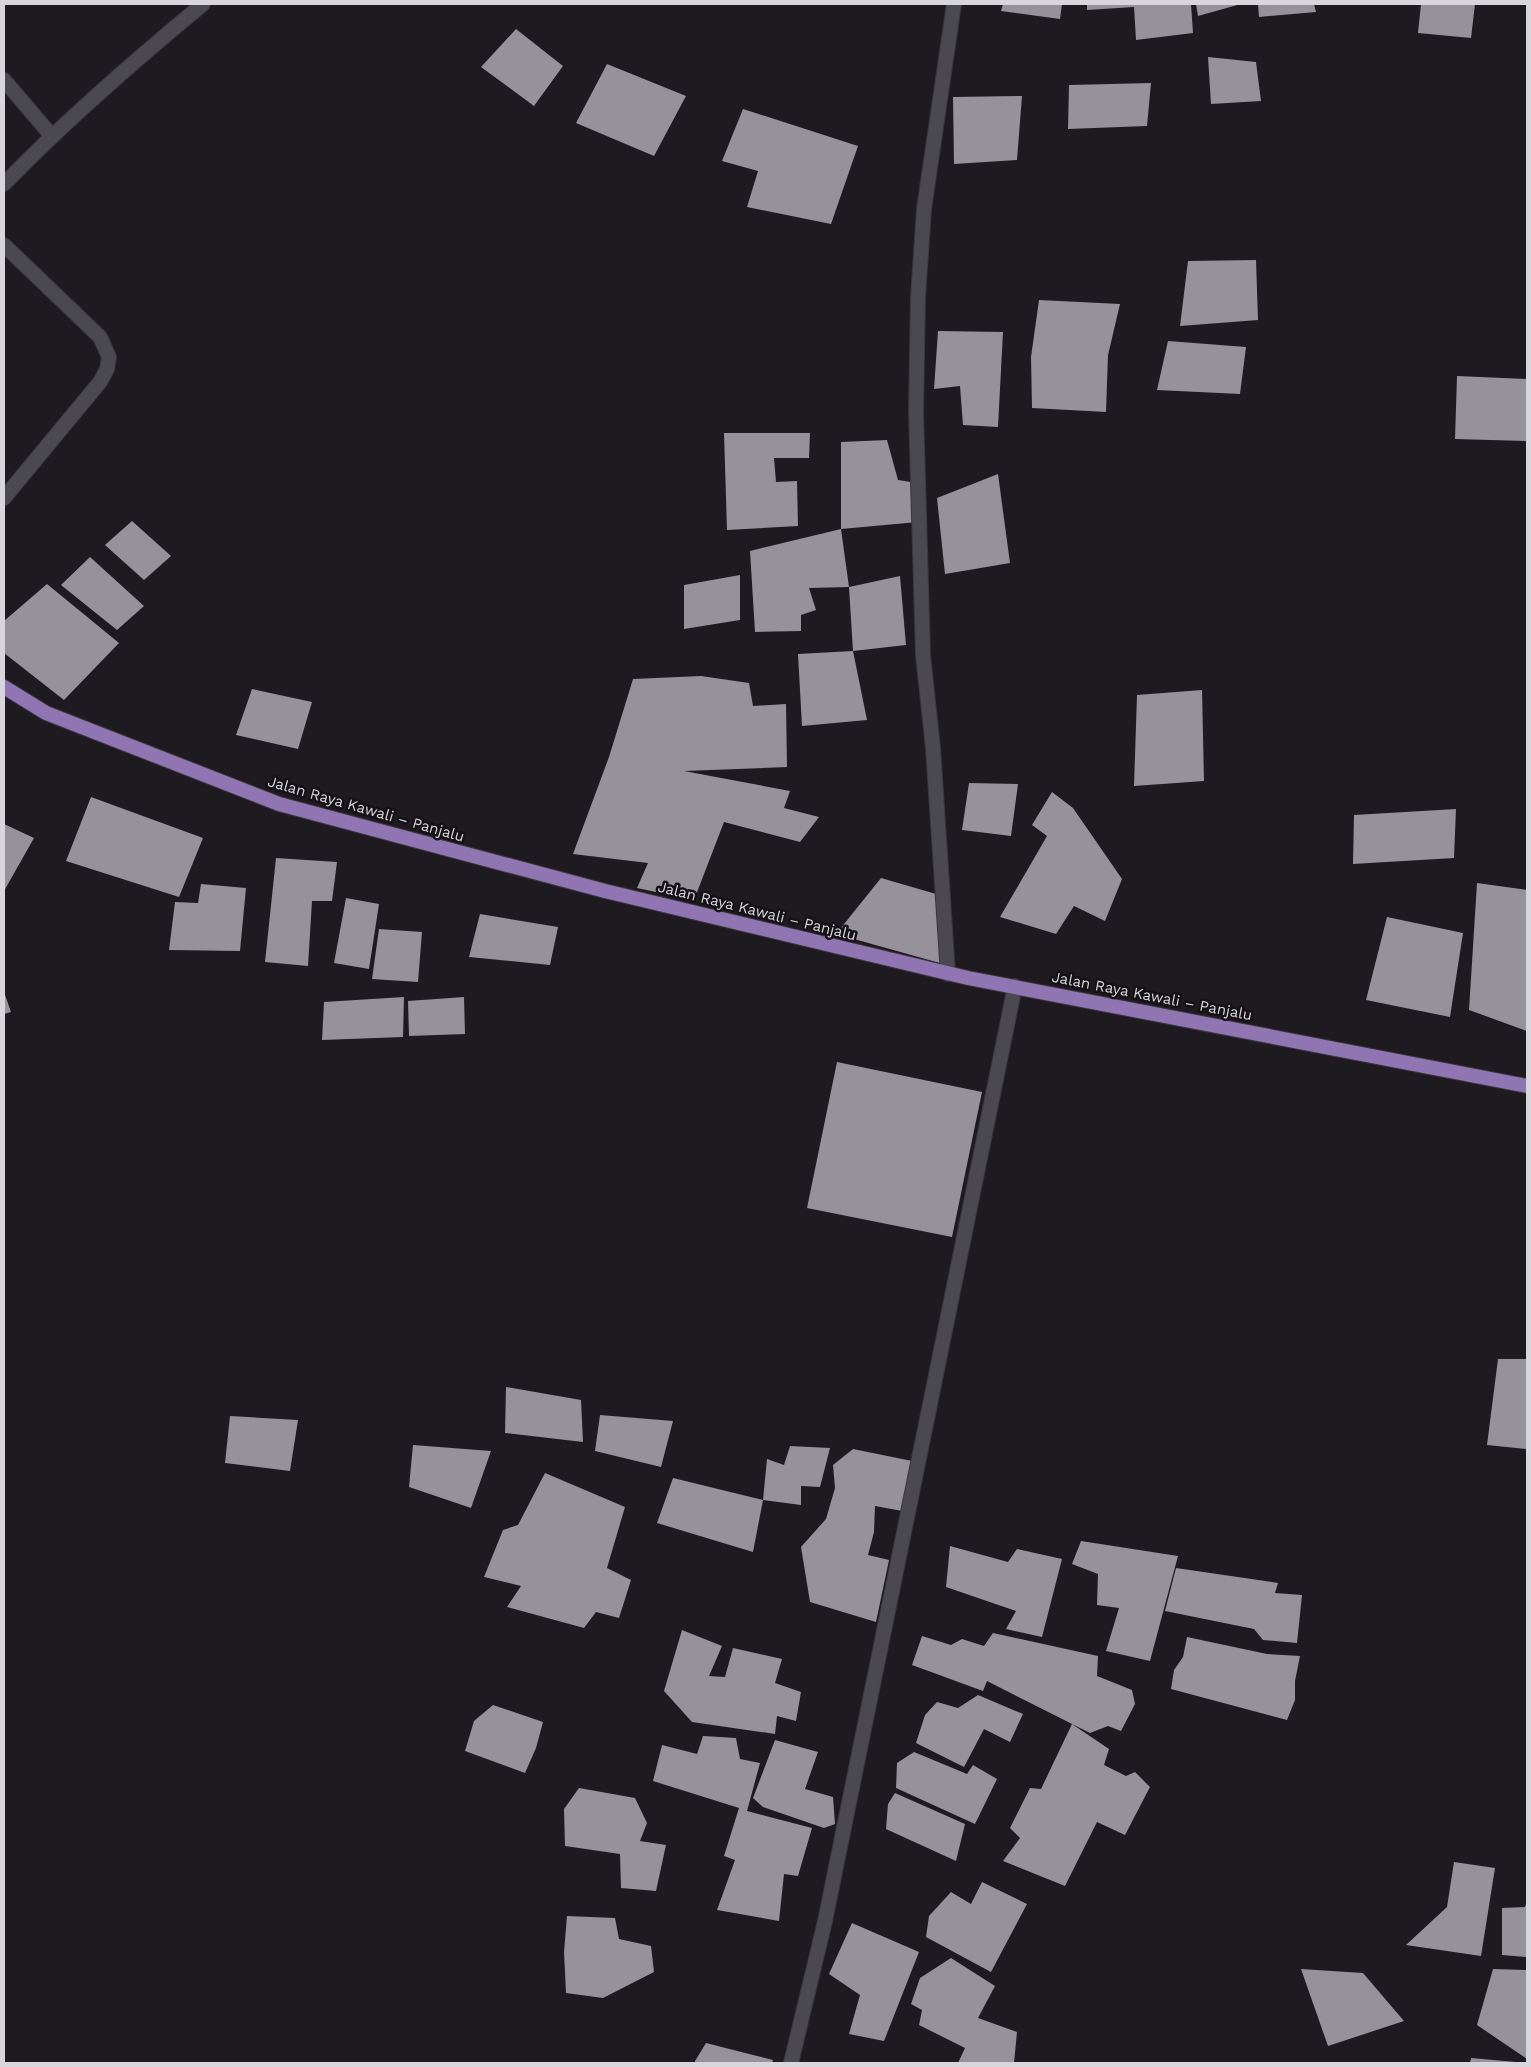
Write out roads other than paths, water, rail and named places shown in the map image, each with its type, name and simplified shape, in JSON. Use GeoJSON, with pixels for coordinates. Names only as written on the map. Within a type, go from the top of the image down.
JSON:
{"type":"FeatureCollection","features":[{"type":"Feature","properties":{"kind":"main road","name":"Jalan Raya Kawali – Panjalu"},"geometry":{"type":"LineString","coordinates":[[4,687],[46,713],[278,804],[605,891],[948,974],[1527,1086]]}},
{"type":"Feature","properties":{"kind":"street"},"geometry":{"type":"LineString","coordinates":[[4,184],[51,135],[132,62],[203,4]]}},
{"type":"Feature","properties":{"kind":"street"},"geometry":{"type":"LineString","coordinates":[[948,974],[933,748],[923,655],[916,411],[918,298],[924,209],[954,4]]}},
{"type":"Feature","properties":{"kind":"street"},"geometry":{"type":"LineString","coordinates":[[4,80],[51,135]]}},
{"type":"Feature","properties":{"kind":"street"},"geometry":{"type":"LineString","coordinates":[[4,245],[100,337],[109,357],[107,369],[100,382],[4,498]]}},
{"type":"Feature","properties":{"kind":"street"},"geometry":{"type":"LineString","coordinates":[[790,2063],[825,1920],[1015,986]]}}]}
